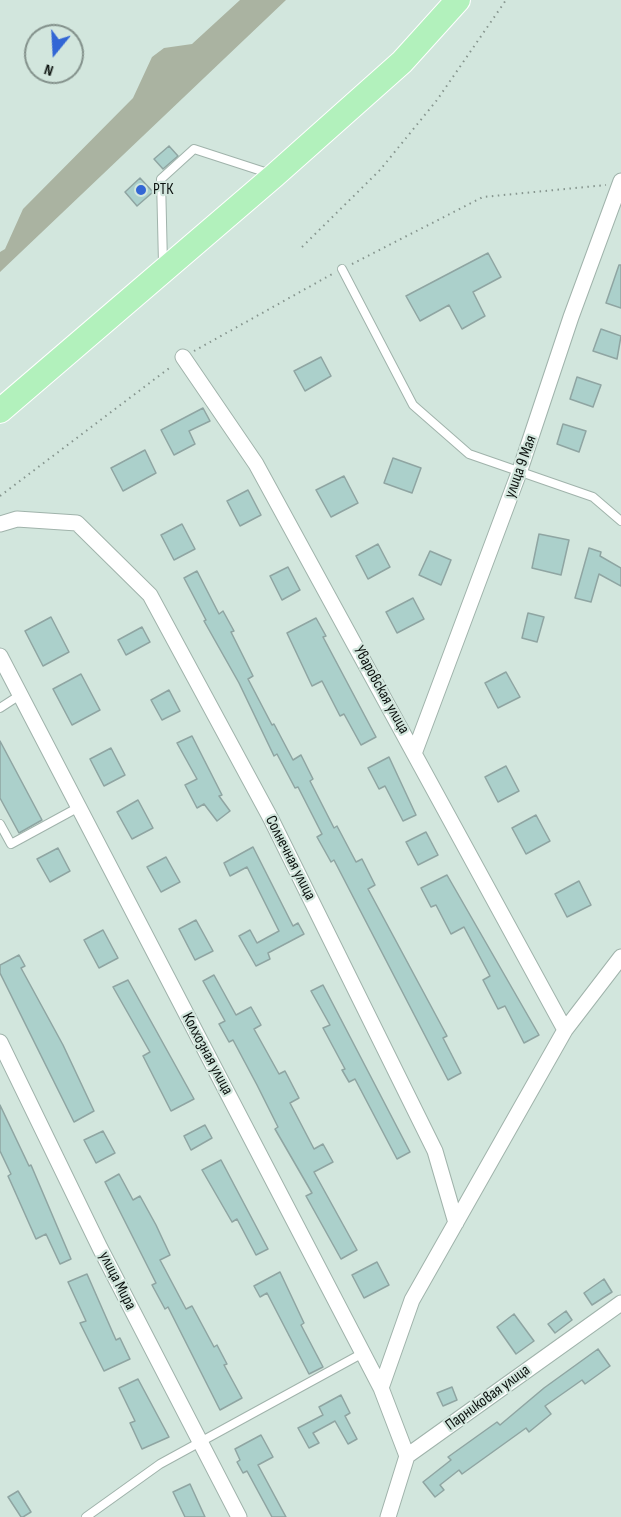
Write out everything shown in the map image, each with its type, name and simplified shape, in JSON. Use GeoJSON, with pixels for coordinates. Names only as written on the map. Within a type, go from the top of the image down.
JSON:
{"type":"FeatureCollection","features":[{"type":"Feature","properties":{"kind":"main road"},"geometry":{"type":"LineString","coordinates":[[0,411],[275,175],[402,62],[458,0]]}},
{"type":"Feature","properties":{"kind":"street","name":"улица 9 Мая"},"geometry":{"type":"LineString","coordinates":[[415,751],[520,470],[571,317],[621,182]]}},
{"type":"Feature","properties":{"kind":"street","name":"Уваровская улица"},"geometry":{"type":"LineString","coordinates":[[183,357],[256,464],[566,1030]]}},
{"type":"Feature","properties":{"kind":"street","name":"Солнечная улица"},"geometry":{"type":"LineString","coordinates":[[0,524],[17,519],[77,523],[150,595],[271,819],[435,1151],[456,1222]]}},
{"type":"Feature","properties":{"kind":"street","name":"Колхозная улица"},"geometry":{"type":"LineString","coordinates":[[0,656],[381,1388],[407,1456]]}},
{"type":"Feature","properties":{"kind":"street"},"geometry":{"type":"LineString","coordinates":[[381,1388],[412,1300],[566,1030],[621,957]]}},
{"type":"Feature","properties":{"kind":"street","name":"улица Мира"},"geometry":{"type":"LineString","coordinates":[[0,1042],[100,1248],[239,1517]]}},
{"type":"Feature","properties":{"kind":"street","name":"Парниковая улица"},"geometry":{"type":"LineString","coordinates":[[407,1456],[621,1303]]}},
{"type":"Feature","properties":{"kind":"street"},"geometry":{"type":"LineString","coordinates":[[388,1517],[407,1456]]}},
{"type":"Feature","properties":{"kind":"lane"},"geometry":{"type":"LineString","coordinates":[[163,271],[161,179],[194,149],[275,175]]}},
{"type":"Feature","properties":{"kind":"lane"},"geometry":{"type":"LineString","coordinates":[[342,269],[413,405],[469,454],[593,497],[621,520]]}},
{"type":"Feature","properties":{"kind":"lane"},"geometry":{"type":"LineString","coordinates":[[0,708],[20,695]]}},
{"type":"Feature","properties":{"kind":"lane"},"geometry":{"type":"LineString","coordinates":[[0,824],[11,844],[79,807]]}},
{"type":"Feature","properties":{"kind":"lane"},"geometry":{"type":"LineString","coordinates":[[86,1517],[160,1464],[363,1353]]}},
{"type":"Feature","properties":{"kind":"path"},"geometry":{"type":"LineString","coordinates":[[302,247],[380,170],[437,100],[506,0]]}},
{"type":"Feature","properties":{"kind":"path"},"geometry":{"type":"LineString","coordinates":[[0,496],[183,357],[285,298],[483,197],[621,182]]}},
{"type":"Feature","properties":{"kind":"green space"},"geometry":{"type":"Polygon","coordinates":[[[240,0],[286,0],[0,272],[0,252],[5,249],[23,209],[133,98],[152,57],[164,48],[192,44],[240,0]]]}},
{"type":"Feature","properties":{"kind":"building"},"geometry":{"type":"Polygon","coordinates":[[[169,146],[178,156],[163,169],[154,159],[169,146]]]}},
{"type":"Feature","properties":{"kind":"building"},"geometry":{"type":"Polygon","coordinates":[[[140,178],[153,192],[137,206],[125,192],[140,178]]]}},
{"type":"Feature","properties":{"kind":"building"},"geometry":{"type":"Polygon","coordinates":[[[488,253],[501,277],[473,292],[485,316],[462,329],[449,305],[420,321],[406,296],[488,253]]]}},
{"type":"Feature","properties":{"kind":"building"},"geometry":{"type":"Polygon","coordinates":[[[619,265],[621,265],[621,308],[606,303],[619,265]]]}},
{"type":"Feature","properties":{"kind":"building"},"geometry":{"type":"Polygon","coordinates":[[[601,329],[621,336],[617,359],[593,351],[601,329]]]}},
{"type":"Feature","properties":{"kind":"building"},"geometry":{"type":"Polygon","coordinates":[[[321,357],[331,376],[305,391],[294,371],[321,357]]]}},
{"type":"Feature","properties":{"kind":"building"},"geometry":{"type":"Polygon","coordinates":[[[577,377],[601,385],[593,407],[570,399],[577,377]]]}},
{"type":"Feature","properties":{"kind":"building"},"geometry":{"type":"Polygon","coordinates":[[[203,408],[210,421],[189,431],[195,444],[174,455],[161,430],[203,408]]]}},
{"type":"Feature","properties":{"kind":"building"},"geometry":{"type":"Polygon","coordinates":[[[563,424],[586,431],[579,452],[557,444],[563,424]]]}},
{"type":"Feature","properties":{"kind":"building"},"geometry":{"type":"Polygon","coordinates":[[[145,450],[156,473],[123,491],[111,468],[145,450]]]}},
{"type":"Feature","properties":{"kind":"building"},"geometry":{"type":"Polygon","coordinates":[[[393,458],[421,468],[412,493],[384,483],[393,458]]]}},
{"type":"Feature","properties":{"kind":"building"},"geometry":{"type":"Polygon","coordinates":[[[344,476],[358,503],[331,517],[316,490],[344,476]]]}},
{"type":"Feature","properties":{"kind":"building"},"geometry":{"type":"Polygon","coordinates":[[[248,490],[261,515],[240,526],[227,501],[248,490]]]}},
{"type":"Feature","properties":{"kind":"building"},"geometry":{"type":"Polygon","coordinates":[[[182,524],[195,549],[174,560],[161,535],[182,524]]]}},
{"type":"Feature","properties":{"kind":"building"},"geometry":{"type":"Polygon","coordinates":[[[539,534],[569,540],[561,575],[532,568],[539,534]]]}},
{"type":"Feature","properties":{"kind":"building"},"geometry":{"type":"Polygon","coordinates":[[[378,544],[390,567],[368,579],[356,556],[378,544]]]}},
{"type":"Feature","properties":{"kind":"building"},"geometry":{"type":"Polygon","coordinates":[[[589,548],[601,552],[600,556],[621,568],[621,586],[599,574],[591,602],[575,598],[589,548]]]}},
{"type":"Feature","properties":{"kind":"building"},"geometry":{"type":"Polygon","coordinates":[[[430,551],[451,560],[441,585],[419,575],[430,551]]]}},
{"type":"Feature","properties":{"kind":"building"},"geometry":{"type":"Polygon","coordinates":[[[288,567],[300,590],[282,600],[270,576],[288,567]]]}},
{"type":"Feature","properties":{"kind":"building"},"geometry":{"type":"Polygon","coordinates":[[[197,571],[219,614],[223,611],[234,631],[231,632],[253,676],[248,679],[272,725],[274,724],[293,760],[301,755],[313,779],[310,781],[334,828],[337,826],[356,862],[362,859],[375,885],[368,889],[447,1036],[443,1038],[461,1073],[448,1080],[334,860],[331,862],[317,837],[322,834],[298,787],[295,788],[277,754],[274,756],[239,683],[204,621],[206,620],[184,578],[197,571]]]}},
{"type":"Feature","properties":{"kind":"building"},"geometry":{"type":"Polygon","coordinates":[[[413,598],[424,619],[397,633],[386,612],[413,598]]]}},
{"type":"Feature","properties":{"kind":"building"},"geometry":{"type":"Polygon","coordinates":[[[528,613],[544,617],[537,642],[522,638],[528,613]]]}},
{"type":"Feature","properties":{"kind":"building"},"geometry":{"type":"Polygon","coordinates":[[[51,617],[69,652],[43,666],[25,631],[51,617]]]}},
{"type":"Feature","properties":{"kind":"building"},"geometry":{"type":"Polygon","coordinates":[[[316,618],[326,636],[323,637],[376,737],[361,745],[344,714],[340,716],[322,681],[312,686],[287,633],[316,618]]]}},
{"type":"Feature","properties":{"kind":"building"},"geometry":{"type":"Polygon","coordinates":[[[142,627],[150,642],[126,655],[118,640],[142,627]]]}},
{"type":"Feature","properties":{"kind":"building"},"geometry":{"type":"Polygon","coordinates":[[[506,672],[520,697],[498,708],[485,683],[506,672]]]}},
{"type":"Feature","properties":{"kind":"building"},"geometry":{"type":"Polygon","coordinates":[[[81,674],[100,710],[72,725],[53,689],[81,674]]]}},
{"type":"Feature","properties":{"kind":"building"},"geometry":{"type":"Polygon","coordinates":[[[169,690],[180,711],[162,720],[151,700],[169,690]]]}},
{"type":"Feature","properties":{"kind":"building"},"geometry":{"type":"Polygon","coordinates":[[[192,736],[222,795],[219,796],[230,811],[217,821],[204,804],[197,808],[185,785],[197,779],[177,743],[192,736]]]}},
{"type":"Feature","properties":{"kind":"building"},"geometry":{"type":"Polygon","coordinates":[[[0,741],[42,820],[19,833],[0,798],[0,741]]]}},
{"type":"Feature","properties":{"kind":"building"},"geometry":{"type":"Polygon","coordinates":[[[111,748],[125,775],[104,786],[90,759],[111,748]]]}},
{"type":"Feature","properties":{"kind":"building"},"geometry":{"type":"Polygon","coordinates":[[[389,757],[416,815],[403,821],[385,786],[379,789],[368,768],[389,757]]]}},
{"type":"Feature","properties":{"kind":"building"},"geometry":{"type":"Polygon","coordinates":[[[506,766],[519,791],[498,802],[485,777],[506,766]]]}},
{"type":"Feature","properties":{"kind":"building"},"geometry":{"type":"Polygon","coordinates":[[[138,800],[153,828],[132,839],[117,812],[138,800]]]}},
{"type":"Feature","properties":{"kind":"building"},"geometry":{"type":"Polygon","coordinates":[[[536,815],[550,841],[526,854],[512,828],[536,815]]]}},
{"type":"Feature","properties":{"kind":"building"},"geometry":{"type":"Polygon","coordinates":[[[426,832],[438,855],[418,865],[406,842],[426,832]]]}},
{"type":"Feature","properties":{"kind":"building"},"geometry":{"type":"Polygon","coordinates":[[[253,847],[293,926],[298,923],[304,934],[268,953],[270,959],[256,966],[239,936],[250,930],[257,943],[279,931],[247,867],[230,876],[224,863],[253,847]]]}},
{"type":"Feature","properties":{"kind":"building"},"geometry":{"type":"Polygon","coordinates":[[[58,848],[70,871],[50,882],[37,859],[58,848]]]}},
{"type":"Feature","properties":{"kind":"building"},"geometry":{"type":"Polygon","coordinates":[[[166,857],[180,882],[161,892],[147,867],[166,857]]]}},
{"type":"Feature","properties":{"kind":"building"},"geometry":{"type":"Polygon","coordinates":[[[447,875],[539,1035],[524,1043],[505,1006],[498,1009],[483,980],[490,976],[464,927],[451,934],[436,905],[431,907],[421,888],[447,875]]]}},
{"type":"Feature","properties":{"kind":"building"},"geometry":{"type":"Polygon","coordinates":[[[579,881],[591,905],[567,917],[555,894],[579,881]]]}},
{"type":"Feature","properties":{"kind":"building"},"geometry":{"type":"Polygon","coordinates":[[[196,920],[213,951],[195,960],[179,929],[196,920]]]}},
{"type":"Feature","properties":{"kind":"building"},"geometry":{"type":"Polygon","coordinates":[[[103,930],[118,958],[99,968],[84,940],[103,930]]]}},
{"type":"Feature","properties":{"kind":"building"},"geometry":{"type":"Polygon","coordinates":[[[19,955],[25,966],[21,968],[63,1045],[94,1111],[74,1122],[0,973],[0,965],[19,955]]]}},
{"type":"Feature","properties":{"kind":"building"},"geometry":{"type":"Polygon","coordinates":[[[214,975],[236,1015],[251,1007],[261,1025],[254,1029],[279,1074],[285,1071],[299,1098],[290,1103],[314,1149],[323,1144],[333,1162],[314,1172],[357,1250],[341,1259],[306,1196],[312,1193],[275,1129],[278,1127],[257,1085],[233,1040],[229,1042],[219,1024],[225,1021],[203,981],[214,975]]]}},
{"type":"Feature","properties":{"kind":"building"},"geometry":{"type":"Polygon","coordinates":[[[128,980],[194,1099],[171,1111],[143,1056],[150,1052],[113,987],[128,980]]]}},
{"type":"Feature","properties":{"kind":"building"},"geometry":{"type":"Polygon","coordinates":[[[323,985],[410,1152],[397,1159],[355,1079],[349,1082],[342,1070],[345,1069],[323,1028],[330,1025],[311,991],[323,985]]]}},
{"type":"Feature","properties":{"kind":"building"},"geometry":{"type":"Polygon","coordinates":[[[0,1105],[29,1166],[31,1165],[71,1259],[60,1264],[46,1234],[36,1239],[8,1176],[11,1174],[0,1151],[0,1105]]]}},
{"type":"Feature","properties":{"kind":"building"},"geometry":{"type":"Polygon","coordinates":[[[205,1125],[212,1138],[191,1150],[184,1136],[205,1125]]]}},
{"type":"Feature","properties":{"kind":"building"},"geometry":{"type":"Polygon","coordinates":[[[103,1131],[115,1153],[96,1163],[84,1140],[103,1131]]]}},
{"type":"Feature","properties":{"kind":"building"},"geometry":{"type":"Polygon","coordinates":[[[221,1160],[268,1249],[256,1255],[237,1219],[232,1222],[202,1170],[221,1160]]]}},
{"type":"Feature","properties":{"kind":"building"},"geometry":{"type":"Polygon","coordinates":[[[119,1174],[133,1200],[140,1196],[156,1225],[170,1255],[160,1260],[186,1309],[192,1306],[214,1347],[217,1345],[227,1364],[224,1365],[242,1398],[220,1410],[168,1307],[165,1309],[152,1285],[156,1283],[105,1182],[119,1174]]]}},
{"type":"Feature","properties":{"kind":"building"},"geometry":{"type":"Polygon","coordinates":[[[377,1262],[389,1285],[364,1298],[352,1275],[377,1262]]]}},
{"type":"Feature","properties":{"kind":"building"},"geometry":{"type":"Polygon","coordinates":[[[280,1272],[304,1323],[301,1325],[323,1367],[309,1374],[267,1293],[260,1297],[254,1286],[280,1272]]]}},
{"type":"Feature","properties":{"kind":"building"},"geometry":{"type":"Polygon","coordinates":[[[87,1274],[116,1340],[120,1338],[130,1359],[104,1371],[80,1323],[86,1321],[68,1282],[87,1274]]]}},
{"type":"Feature","properties":{"kind":"building"},"geometry":{"type":"Polygon","coordinates":[[[604,1279],[612,1292],[592,1305],[584,1293],[604,1279]]]}},
{"type":"Feature","properties":{"kind":"building"},"geometry":{"type":"Polygon","coordinates":[[[566,1311],[572,1320],[555,1333],[548,1324],[566,1311]]]}},
{"type":"Feature","properties":{"kind":"building"},"geometry":{"type":"Polygon","coordinates":[[[514,1314],[534,1341],[516,1354],[497,1327],[514,1314]]]}},
{"type":"Feature","properties":{"kind":"building"},"geometry":{"type":"Polygon","coordinates":[[[598,1349],[610,1366],[585,1384],[582,1380],[545,1406],[551,1414],[529,1432],[526,1428],[462,1474],[459,1470],[440,1485],[444,1490],[435,1497],[423,1482],[451,1460],[448,1457],[497,1422],[500,1425],[544,1388],[598,1349]]]}},
{"type":"Feature","properties":{"kind":"building"},"geometry":{"type":"Polygon","coordinates":[[[138,1379],[169,1437],[142,1449],[130,1423],[135,1421],[119,1388],[138,1379]]]}},
{"type":"Feature","properties":{"kind":"building"},"geometry":{"type":"Polygon","coordinates":[[[452,1387],[457,1400],[443,1406],[437,1393],[452,1387]]]}},
{"type":"Feature","properties":{"kind":"building"},"geometry":{"type":"Polygon","coordinates":[[[341,1395],[350,1413],[345,1416],[357,1439],[348,1444],[335,1421],[313,1433],[319,1443],[309,1448],[298,1428],[323,1415],[319,1407],[341,1395]]]}},
{"type":"Feature","properties":{"kind":"building"},"geometry":{"type":"Polygon","coordinates":[[[261,1435],[273,1457],[258,1465],[286,1517],[272,1517],[247,1471],[243,1473],[237,1462],[240,1460],[235,1449],[261,1435]]]}},
{"type":"Feature","properties":{"kind":"building"},"geometry":{"type":"Polygon","coordinates":[[[190,1484],[205,1517],[185,1517],[173,1492],[190,1484]]]}},
{"type":"Feature","properties":{"kind":"building"},"geometry":{"type":"Polygon","coordinates":[[[18,1491],[31,1512],[23,1517],[8,1497],[18,1491]]]}},
{"type":"Feature","properties":{"kind":"place","name":"РТК"},"geometry":{"type":"Point","coordinates":[141,190]}}]}
